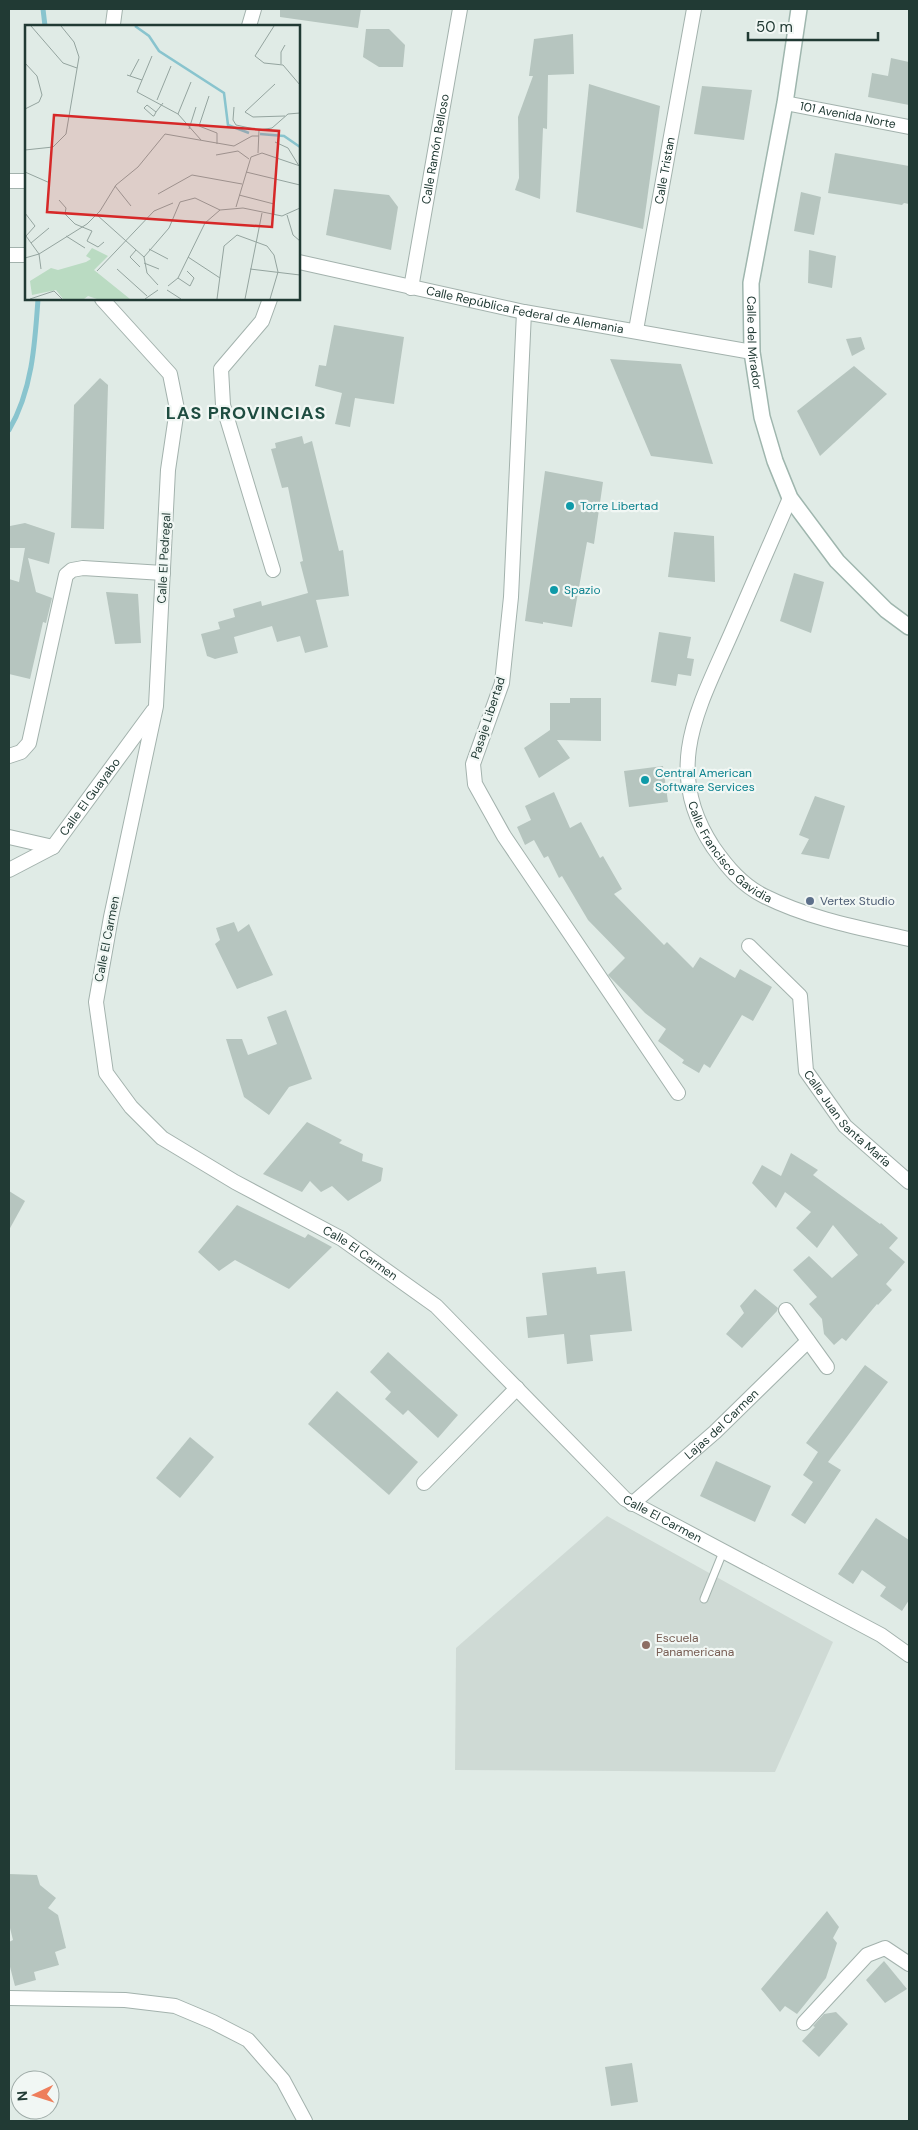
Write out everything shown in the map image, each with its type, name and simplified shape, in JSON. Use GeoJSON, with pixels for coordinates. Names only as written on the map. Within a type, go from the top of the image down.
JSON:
{"type":"FeatureCollection","features":[{"type":"Feature","properties":{"kind":"street"},"geometry":{"type":"LineString","coordinates":[[113,24],[115,9]]}},
{"type":"Feature","properties":{"kind":"street"},"geometry":{"type":"LineString","coordinates":[[249,25],[254,9]]}},
{"type":"Feature","properties":{"kind":"street","name":"Calle Ramón Belloso"},"geometry":{"type":"LineString","coordinates":[[411,288],[460,9]]}},
{"type":"Feature","properties":{"kind":"street","name":"Calle Tristan"},"geometry":{"type":"LineString","coordinates":[[636,330],[694,9]]}},
{"type":"Feature","properties":{"kind":"street","name":"Calle del Mirador"},"geometry":{"type":"LineString","coordinates":[[799,9],[785,103],[751,283],[752,352],[762,417],[775,461],[790,498],[837,561],[886,610],[909,627]]}},
{"type":"Feature","properties":{"kind":"street","name":"101 Avenida Norte"},"geometry":{"type":"LineString","coordinates":[[785,103],[909,127]]}},
{"type":"Feature","properties":{"kind":"street"},"geometry":{"type":"LineString","coordinates":[[9,181],[25,181]]}},
{"type":"Feature","properties":{"kind":"street"},"geometry":{"type":"LineString","coordinates":[[9,255],[25,255]]}},
{"type":"Feature","properties":{"kind":"street","name":"Calle República Federal de Alemania"},"geometry":{"type":"LineString","coordinates":[[300,262],[524,312],[636,330],[752,352]]}},
{"type":"Feature","properties":{"kind":"street","name":"Calle El Pedregal"},"geometry":{"type":"LineString","coordinates":[[103,300],[170,374],[177,409],[168,470],[156,706]]}},
{"type":"Feature","properties":{"kind":"street"},"geometry":{"type":"LineString","coordinates":[[270,300],[262,321],[221,369],[223,405],[273,570]]}},
{"type":"Feature","properties":{"kind":"street","name":"Pasaje Libertad"},"geometry":{"type":"LineString","coordinates":[[524,312],[511,597],[502,683],[473,764],[475,784],[504,836],[678,1094]]}},
{"type":"Feature","properties":{"kind":"street","name":"Calle Francisco Gavidia"},"geometry":{"type":"LineString","coordinates":[[790,498],[693,722],[687,771],[690,797],[697,819],[723,862],[751,888],[764,896],[826,921],[909,939]]}},
{"type":"Feature","properties":{"kind":"street"},"geometry":{"type":"LineString","coordinates":[[9,756],[21,752],[29,743],[66,575],[72,570],[83,568],[163,573]]}},
{"type":"Feature","properties":{"kind":"street","name":"Calle El Guayabo"},"geometry":{"type":"LineString","coordinates":[[9,870],[53,847],[156,706]]}},
{"type":"Feature","properties":{"kind":"street","name":"Calle El Carmen"},"geometry":{"type":"LineString","coordinates":[[156,706],[111,917],[96,1002],[106,1073],[131,1108],[162,1138],[235,1182],[342,1239],[436,1306],[632,1504],[881,1635],[909,1656]]}},
{"type":"Feature","properties":{"kind":"street"},"geometry":{"type":"LineString","coordinates":[[9,837],[53,847]]}},
{"type":"Feature","properties":{"kind":"street","name":"Calle Juan Santa María"},"geometry":{"type":"LineString","coordinates":[[749,946],[800,996],[806,1071],[845,1126],[909,1182]]}},
{"type":"Feature","properties":{"kind":"street"},"geometry":{"type":"LineString","coordinates":[[786,1310],[827,1368]]}},
{"type":"Feature","properties":{"kind":"street","name":"Lajas del Carmen"},"geometry":{"type":"LineString","coordinates":[[632,1504],[715,1432],[808,1341]]}},
{"type":"Feature","properties":{"kind":"street"},"geometry":{"type":"LineString","coordinates":[[424,1484],[517,1388]]}},
{"type":"Feature","properties":{"kind":"street"},"geometry":{"type":"LineString","coordinates":[[804,2023],[867,1955],[885,1948],[909,1964]]}},
{"type":"Feature","properties":{"kind":"street"},"geometry":{"type":"LineString","coordinates":[[9,1998],[125,2000],[175,2006],[213,2022],[248,2040],[283,2080],[306,2121]]}},
{"type":"Feature","properties":{"kind":"lane"},"geometry":{"type":"LineString","coordinates":[[704,1599],[723,1552]]}},
{"type":"Feature","properties":{"kind":"shaded area","name":"Escuela Panamericana"},"geometry":{"type":"Polygon","coordinates":[[[607,1516],[833,1642],[775,1772],[455,1770],[456,1648],[607,1516]]]}},
{"type":"Feature","properties":{"kind":"building"},"geometry":{"type":"Polygon","coordinates":[[[280,9],[361,9],[358,28],[280,17],[280,9]]]}},
{"type":"Feature","properties":{"kind":"building"},"geometry":{"type":"Polygon","coordinates":[[[366,29],[389,29],[405,45],[403,67],[379,67],[363,57],[366,29]]]}},
{"type":"Feature","properties":{"kind":"building"},"geometry":{"type":"Polygon","coordinates":[[[573,34],[574,74],[548,75],[547,129],[543,128],[540,199],[515,190],[519,178],[518,117],[533,76],[529,76],[534,39],[573,34]]]}},
{"type":"Feature","properties":{"kind":"building"},"geometry":{"type":"Polygon","coordinates":[[[891,58],[909,62],[909,105],[868,97],[872,73],[888,76],[891,58]]]}},
{"type":"Feature","properties":{"kind":"building"},"geometry":{"type":"Polygon","coordinates":[[[589,84],[660,106],[643,229],[576,212],[589,84]]]}},
{"type":"Feature","properties":{"kind":"building"},"geometry":{"type":"Polygon","coordinates":[[[702,86],[752,90],[744,140],[694,134],[702,86]]]}},
{"type":"Feature","properties":{"kind":"building"},"geometry":{"type":"Polygon","coordinates":[[[835,153],[909,166],[909,204],[904,203],[902,205],[828,193],[835,153]]]}},
{"type":"Feature","properties":{"kind":"building"},"geometry":{"type":"Polygon","coordinates":[[[334,189],[389,195],[398,207],[391,250],[326,235],[334,189]]]}},
{"type":"Feature","properties":{"kind":"building"},"geometry":{"type":"Polygon","coordinates":[[[801,192],[821,197],[814,235],[794,231],[801,192]]]}},
{"type":"Feature","properties":{"kind":"building"},"geometry":{"type":"Polygon","coordinates":[[[809,250],[836,256],[832,288],[808,283],[809,250]]]}},
{"type":"Feature","properties":{"kind":"building"},"geometry":{"type":"Polygon","coordinates":[[[334,325],[404,337],[394,404],[355,398],[350,427],[335,424],[342,393],[315,386],[319,365],[326,366],[334,325]]]}},
{"type":"Feature","properties":{"kind":"building"},"geometry":{"type":"Polygon","coordinates":[[[861,337],[865,349],[852,356],[846,339],[861,337]]]}},
{"type":"Feature","properties":{"kind":"building"},"geometry":{"type":"Polygon","coordinates":[[[610,359],[681,364],[713,464],[651,456],[610,359]]]}},
{"type":"Feature","properties":{"kind":"building"},"geometry":{"type":"Polygon","coordinates":[[[854,366],[887,394],[820,456],[797,411],[854,366]]]}},
{"type":"Feature","properties":{"kind":"building"},"geometry":{"type":"Polygon","coordinates":[[[100,378],[108,385],[104,529],[71,528],[74,405],[100,378]]]}},
{"type":"Feature","properties":{"kind":"building"},"geometry":{"type":"Polygon","coordinates":[[[302,436],[304,444],[312,441],[339,551],[343,550],[349,596],[316,600],[328,647],[305,653],[300,636],[277,642],[272,626],[234,637],[238,653],[215,659],[207,656],[201,634],[220,629],[218,622],[235,617],[233,609],[261,601],[262,606],[308,593],[300,562],[303,561],[288,487],[282,488],[271,449],[276,448],[275,443],[302,436]]]}},
{"type":"Feature","properties":{"kind":"building"},"geometry":{"type":"Polygon","coordinates":[[[545,471],[603,482],[594,544],[587,542],[572,627],[525,621],[545,471]]]}},
{"type":"Feature","properties":{"kind":"building"},"geometry":{"type":"Polygon","coordinates":[[[25,523],[55,533],[49,564],[28,558],[36,592],[52,598],[46,623],[43,622],[30,679],[9,674],[9,579],[19,582],[25,548],[9,548],[9,532],[10,526],[25,523]]]}},
{"type":"Feature","properties":{"kind":"building"},"geometry":{"type":"Polygon","coordinates":[[[674,532],[714,536],[715,582],[668,577],[674,532]]]}},
{"type":"Feature","properties":{"kind":"building"},"geometry":{"type":"Polygon","coordinates":[[[794,573],[824,582],[811,633],[780,621],[794,573]]]}},
{"type":"Feature","properties":{"kind":"building"},"geometry":{"type":"Polygon","coordinates":[[[106,592],[138,594],[141,643],[115,644],[106,592]]]}},
{"type":"Feature","properties":{"kind":"building"},"geometry":{"type":"Polygon","coordinates":[[[659,632],[691,637],[687,658],[694,659],[691,676],[678,674],[676,686],[651,682],[659,632]]]}},
{"type":"Feature","properties":{"kind":"building"},"geometry":{"type":"Polygon","coordinates":[[[570,698],[601,698],[601,741],[557,740],[570,758],[539,778],[524,748],[550,730],[550,703],[570,703],[570,698]]]}},
{"type":"Feature","properties":{"kind":"building","name":"Central American Software Services"},"geometry":{"type":"Polygon","coordinates":[[[663,766],[668,802],[629,807],[624,771],[663,766]]]}},
{"type":"Feature","properties":{"kind":"building"},"geometry":{"type":"Polygon","coordinates":[[[554,792],[570,828],[581,822],[600,858],[603,856],[622,889],[614,894],[664,945],[667,942],[693,968],[700,957],[735,978],[740,969],[772,987],[753,1021],[742,1015],[710,1068],[704,1064],[699,1073],[682,1063],[684,1060],[658,1041],[666,1029],[645,1013],[608,975],[625,958],[588,920],[562,876],[559,878],[548,856],[544,858],[534,840],[525,845],[517,827],[531,820],[525,806],[554,792]]]}},
{"type":"Feature","properties":{"kind":"building"},"geometry":{"type":"Polygon","coordinates":[[[815,796],[845,806],[829,859],[801,854],[809,839],[799,835],[815,796]]]}},
{"type":"Feature","properties":{"kind":"building"},"geometry":{"type":"Polygon","coordinates":[[[234,922],[238,932],[249,924],[273,975],[237,989],[215,944],[220,940],[216,928],[234,922]]]}},
{"type":"Feature","properties":{"kind":"building"},"geometry":{"type":"Polygon","coordinates":[[[286,1010],[312,1079],[289,1087],[269,1115],[244,1097],[226,1039],[242,1039],[248,1055],[277,1044],[267,1017],[286,1010]]]}},
{"type":"Feature","properties":{"kind":"building"},"geometry":{"type":"Polygon","coordinates":[[[307,1122],[342,1140],[339,1143],[363,1154],[362,1161],[383,1168],[381,1181],[348,1201],[332,1186],[321,1192],[310,1181],[302,1192],[263,1174],[307,1122]]]}},
{"type":"Feature","properties":{"kind":"building"},"geometry":{"type":"Polygon","coordinates":[[[791,1153],[818,1170],[813,1175],[881,1223],[898,1238],[889,1248],[905,1262],[886,1284],[892,1290],[877,1304],[846,1341],[842,1338],[834,1345],[824,1334],[822,1319],[809,1304],[817,1297],[793,1270],[809,1256],[832,1278],[858,1255],[833,1225],[817,1248],[796,1228],[811,1212],[785,1192],[776,1208],[752,1183],[762,1165],[781,1176],[791,1153]]]}},
{"type":"Feature","properties":{"kind":"building"},"geometry":{"type":"Polygon","coordinates":[[[9,1191],[25,1201],[9,1230],[9,1191]]]}},
{"type":"Feature","properties":{"kind":"building"},"geometry":{"type":"Polygon","coordinates":[[[237,1205],[305,1238],[308,1234],[332,1247],[289,1289],[235,1260],[219,1271],[198,1252],[237,1205]]]}},
{"type":"Feature","properties":{"kind":"building"},"geometry":{"type":"Polygon","coordinates":[[[596,1267],[597,1274],[625,1271],[632,1331],[590,1335],[593,1361],[567,1364],[564,1334],[528,1338],[526,1317],[547,1315],[542,1273],[596,1267]]]}},
{"type":"Feature","properties":{"kind":"building"},"geometry":{"type":"Polygon","coordinates":[[[755,1289],[778,1308],[742,1348],[726,1334],[744,1313],[740,1306],[755,1289]]]}},
{"type":"Feature","properties":{"kind":"building"},"geometry":{"type":"Polygon","coordinates":[[[388,1352],[458,1415],[438,1438],[408,1410],[403,1415],[385,1399],[391,1392],[370,1372],[388,1352]]]}},
{"type":"Feature","properties":{"kind":"building"},"geometry":{"type":"Polygon","coordinates":[[[865,1365],[888,1382],[828,1462],[841,1470],[805,1524],[791,1515],[813,1482],[803,1475],[818,1452],[806,1443],[865,1365]]]}},
{"type":"Feature","properties":{"kind":"building"},"geometry":{"type":"Polygon","coordinates":[[[337,1391],[418,1462],[389,1495],[308,1424],[337,1391]]]}},
{"type":"Feature","properties":{"kind":"building"},"geometry":{"type":"Polygon","coordinates":[[[190,1437],[214,1457],[180,1498],[156,1478],[190,1437]]]}},
{"type":"Feature","properties":{"kind":"building"},"geometry":{"type":"Polygon","coordinates":[[[716,1461],[771,1486],[755,1522],[700,1496],[716,1461]]]}},
{"type":"Feature","properties":{"kind":"building"},"geometry":{"type":"Polygon","coordinates":[[[876,1518],[909,1540],[909,1600],[902,1611],[880,1596],[886,1587],[862,1570],[853,1584],[838,1574],[876,1518]]]}},
{"type":"Feature","properties":{"kind":"building"},"geometry":{"type":"Polygon","coordinates":[[[9,1874],[37,1875],[40,1885],[56,1898],[48,1908],[58,1915],[66,1948],[55,1952],[59,1965],[34,1972],[36,1980],[15,1986],[9,1963],[9,1942],[13,1940],[9,1924],[9,1874]]]}},
{"type":"Feature","properties":{"kind":"building"},"geometry":{"type":"Polygon","coordinates":[[[827,1911],[839,1927],[833,1938],[837,1943],[826,1978],[797,2014],[785,2006],[780,2012],[761,1989],[827,1911]]]}},
{"type":"Feature","properties":{"kind":"building"},"geometry":{"type":"Polygon","coordinates":[[[884,1961],[907,1989],[885,2003],[866,1980],[884,1961]]]}},
{"type":"Feature","properties":{"kind":"building"},"geometry":{"type":"Polygon","coordinates":[[[836,2012],[848,2024],[819,2057],[802,2041],[824,2014],[836,2012]]]}},
{"type":"Feature","properties":{"kind":"building"},"geometry":{"type":"Polygon","coordinates":[[[632,2063],[638,2102],[611,2106],[605,2067],[632,2063]]]}},
{"type":"Feature","properties":{"kind":"waterway"},"geometry":{"type":"LineString","coordinates":[[43,9],[45,25]]}},
{"type":"Feature","properties":{"kind":"waterway"},"geometry":{"type":"LineString","coordinates":[[9,430],[23,399],[31,367],[38,300]]}},
{"type":"Feature","properties":{"kind":"place","name":"Torre Libertad"},"geometry":{"type":"Point","coordinates":[570,506]}},
{"type":"Feature","properties":{"kind":"place","name":"Spazio"},"geometry":{"type":"Point","coordinates":[554,590]}},
{"type":"Feature","properties":{"kind":"place","name":"Central American Software Services"},"geometry":{"type":"Point","coordinates":[645,780]}},
{"type":"Feature","properties":{"kind":"place","name":"Vertex Studio"},"geometry":{"type":"Point","coordinates":[810,901]}},
{"type":"Feature","properties":{"kind":"place","name":"Escuela Panamericana"},"geometry":{"type":"Point","coordinates":[646,1645]}},
{"type":"Feature","properties":{"kind":"district","name":"LAS PROVINCIAS"},"geometry":{"type":"Point","coordinates":[246,413]}}]}
